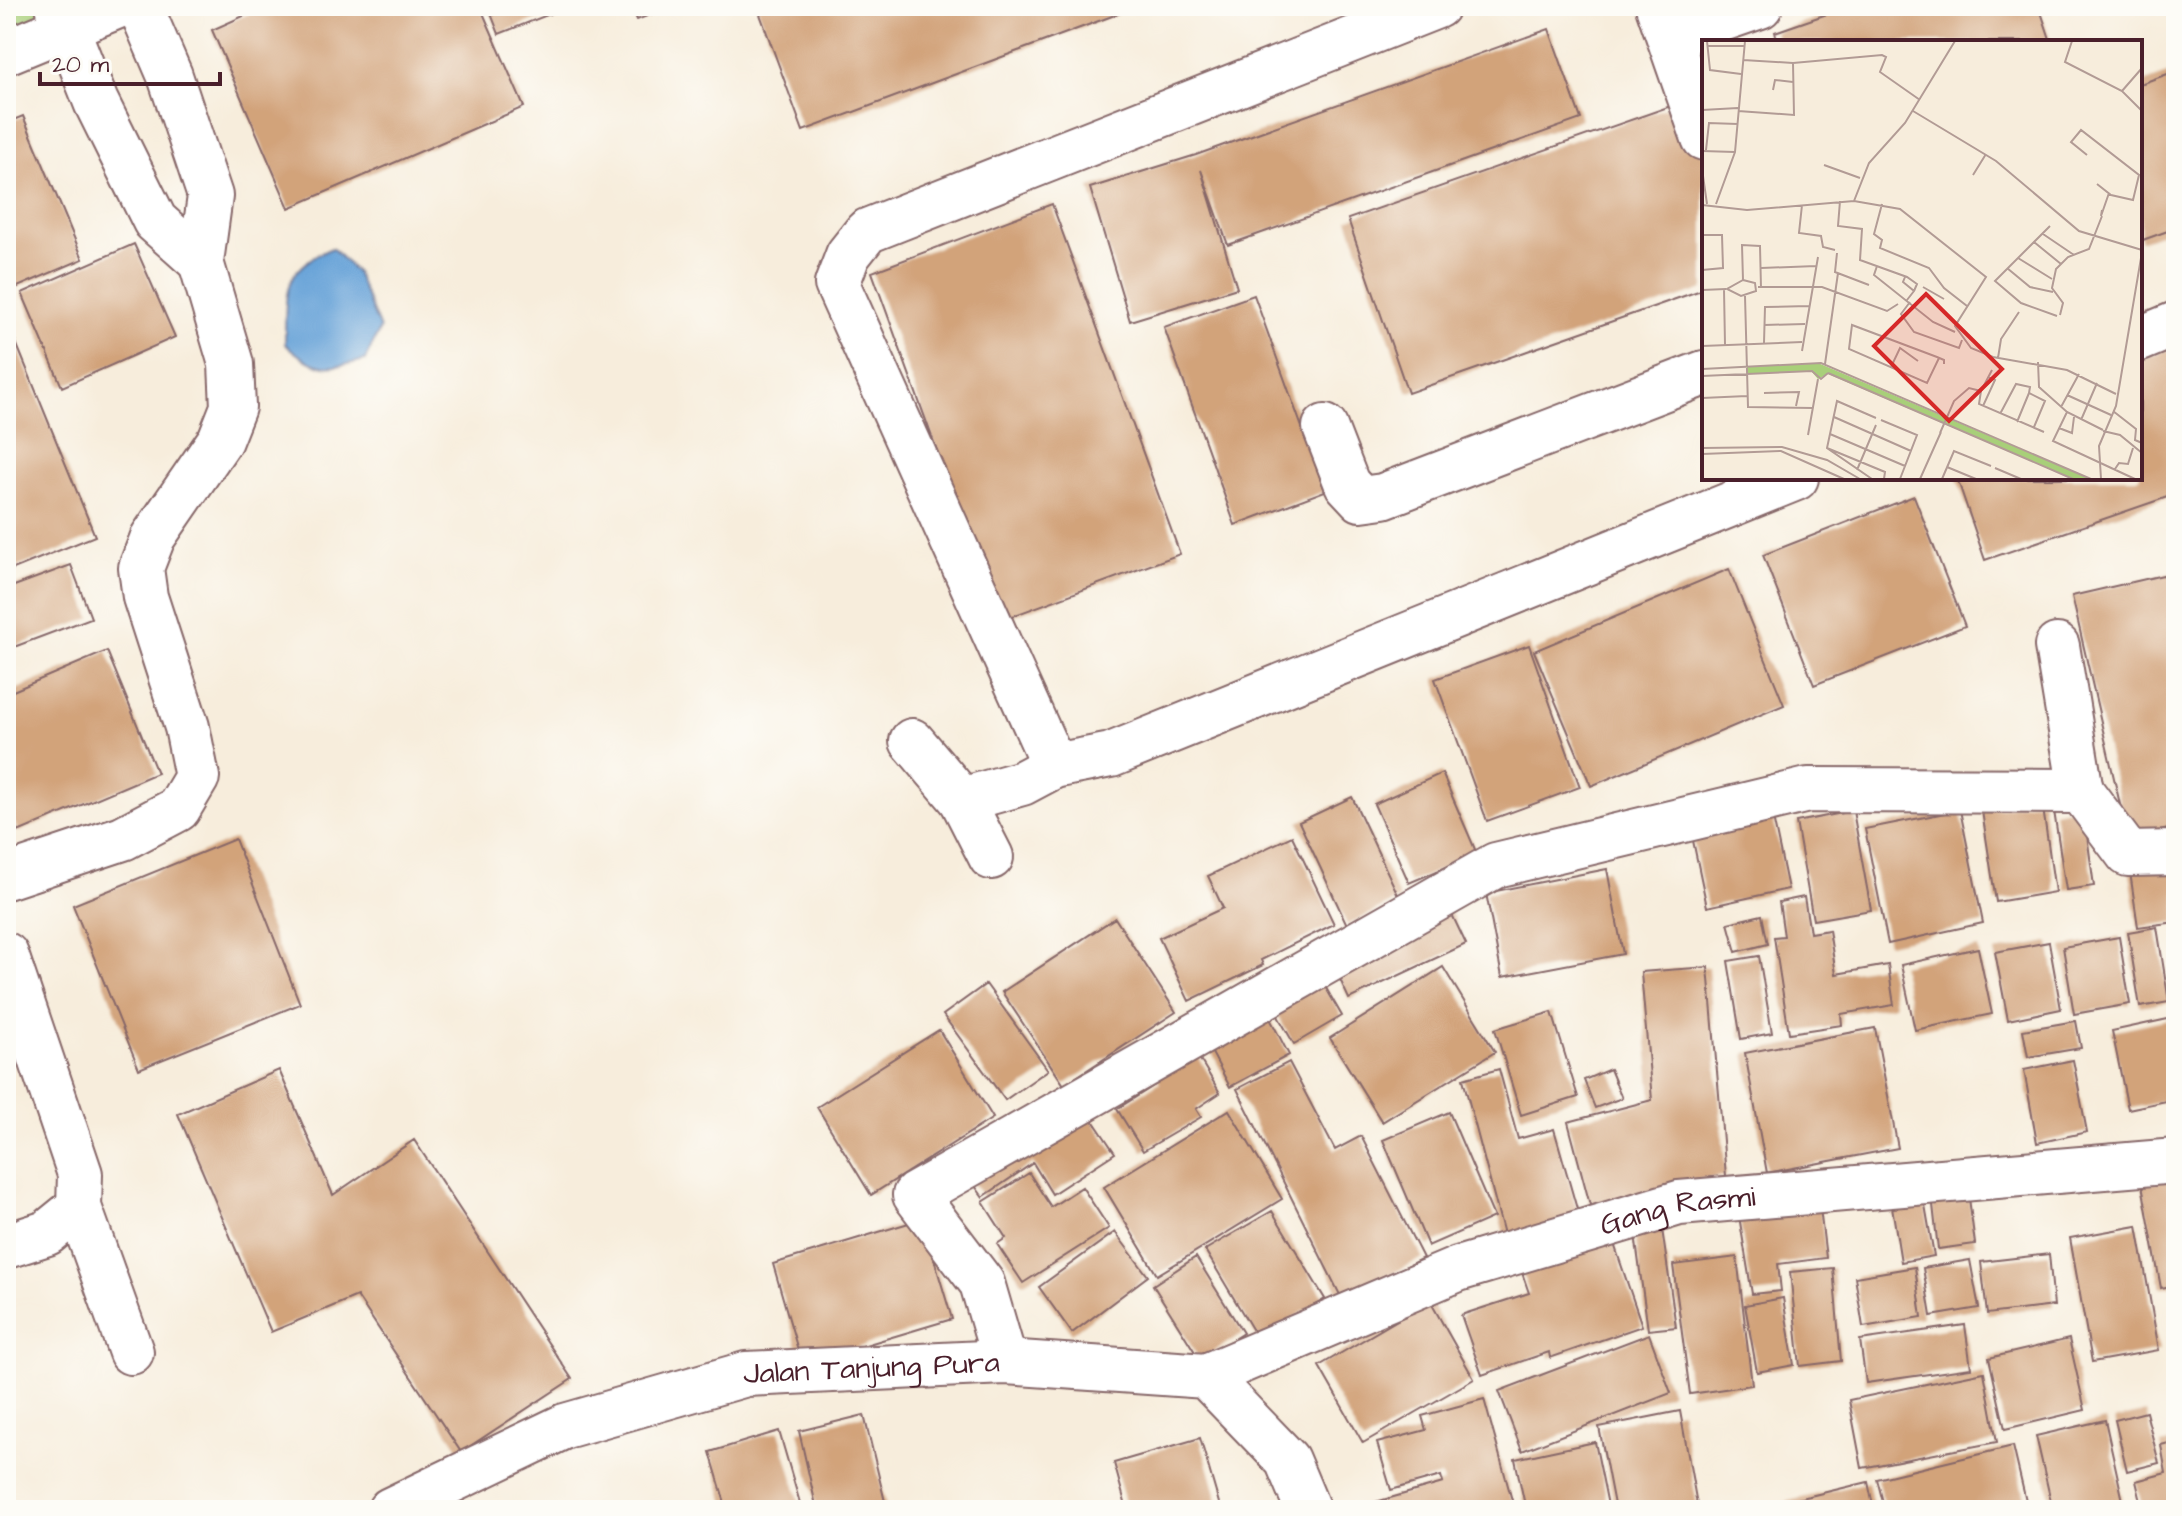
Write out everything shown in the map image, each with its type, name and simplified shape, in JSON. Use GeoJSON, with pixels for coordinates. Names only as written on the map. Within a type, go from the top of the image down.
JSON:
{"type":"FeatureCollection","features":[{"type":"Feature","properties":{"kind":"street"},"geometry":{"type":"LineString","coordinates":[[6,52],[62,17],[118,6]]}},
{"type":"Feature","properties":{"kind":"street"},"geometry":{"type":"LineString","coordinates":[[6,877],[123,838],[178,809],[197,777],[187,727],[145,597],[141,568],[153,537],[220,440],[233,407],[231,364],[201,262],[210,196],[170,76],[140,6]]}},
{"type":"Feature","properties":{"kind":"street"},"geometry":{"type":"LineString","coordinates":[[1054,766],[837,284],[848,255],[867,231],[1437,6]]}},
{"type":"Feature","properties":{"kind":"street"},"geometry":{"type":"LineString","coordinates":[[1702,132],[1664,22],[1760,6]]}},
{"type":"Feature","properties":{"kind":"street"},"geometry":{"type":"LineString","coordinates":[[62,17],[96,102],[155,221],[201,262]]}},
{"type":"Feature","properties":{"kind":"street"},"geometry":{"type":"LineString","coordinates":[[2142,338],[2176,324]]}},
{"type":"Feature","properties":{"kind":"street"},"geometry":{"type":"LineString","coordinates":[[1325,427],[1347,484],[1361,499],[1383,496],[1702,374]]}},
{"type":"Feature","properties":{"kind":"street"},"geometry":{"type":"LineString","coordinates":[[962,800],[1022,783],[1054,766],[1111,755],[1791,480]]}},
{"type":"Feature","properties":{"kind":"street"},"geometry":{"type":"LineString","coordinates":[[2057,646],[2081,791],[2128,854],[2176,853]]}},
{"type":"Feature","properties":{"kind":"street"},"geometry":{"type":"LineString","coordinates":[[912,741],[962,800],[991,857]]}},
{"type":"Feature","properties":{"kind":"street"},"geometry":{"type":"LineString","coordinates":[[1005,1362],[982,1283],[915,1195],[1496,865],[1808,790],[2081,791]]}},
{"type":"Feature","properties":{"kind":"street"},"geometry":{"type":"LineString","coordinates":[[6,955],[80,1174],[79,1207],[131,1352]]}},
{"type":"Feature","properties":{"kind":"street","name":"Gang Rasmi"},"geometry":{"type":"LineString","coordinates":[[1206,1376],[1458,1269],[1679,1203],[2176,1161]]}},
{"type":"Feature","properties":{"kind":"street"},"geometry":{"type":"LineString","coordinates":[[6,1246],[47,1233],[79,1207]]}},
{"type":"Feature","properties":{"kind":"street","name":"Jalan Tanjung Pura"},"geometry":{"type":"LineString","coordinates":[[390,1510],[565,1426],[746,1374],[1005,1362],[1206,1376]]}},
{"type":"Feature","properties":{"kind":"street"},"geometry":{"type":"LineString","coordinates":[[1206,1376],[1287,1460],[1308,1510]]}},
{"type":"Feature","properties":{"kind":"green space"},"geometry":{"type":"Polygon","coordinates":[[[6,6],[103,6],[6,45],[6,6]]]}},
{"type":"Feature","properties":{"kind":"water"},"geometry":{"type":"Polygon","coordinates":[[[332,248],[356,272],[380,329],[365,360],[340,366],[322,366],[305,359],[285,344],[287,297],[289,285],[303,265],[332,248]]]}},
{"type":"Feature","properties":{"kind":"building"},"geometry":{"type":"Polygon","coordinates":[[[266,6],[480,6],[524,107],[289,208],[212,30],[266,6]]]}},
{"type":"Feature","properties":{"kind":"building"},"geometry":{"type":"Polygon","coordinates":[[[488,6],[552,6],[555,12],[499,34],[488,6]]]}},
{"type":"Feature","properties":{"kind":"building"},"geometry":{"type":"Polygon","coordinates":[[[631,6],[672,6],[637,20],[631,6]]]}},
{"type":"Feature","properties":{"kind":"building"},"geometry":{"type":"Polygon","coordinates":[[[757,6],[1139,6],[803,131],[757,6]]]}},
{"type":"Feature","properties":{"kind":"building"},"geometry":{"type":"Polygon","coordinates":[[[1850,6],[2039,6],[2050,40],[1777,40],[1775,32],[1850,6]]]}},
{"type":"Feature","properties":{"kind":"building"},"geometry":{"type":"Polygon","coordinates":[[[1549,29],[1581,119],[1228,245],[1201,170],[1237,288],[1130,321],[1090,188],[1196,155],[1549,29]]]}},
{"type":"Feature","properties":{"kind":"building"},"geometry":{"type":"Polygon","coordinates":[[[2176,71],[2176,228],[2142,240],[2142,83],[2176,71]]]}},
{"type":"Feature","properties":{"kind":"building"},"geometry":{"type":"Polygon","coordinates":[[[1685,101],[1702,152],[1702,290],[1408,393],[1348,219],[1685,101]]]}},
{"type":"Feature","properties":{"kind":"building"},"geometry":{"type":"Polygon","coordinates":[[[23,116],[83,259],[6,292],[6,123],[23,116]]]}},
{"type":"Feature","properties":{"kind":"building"},"geometry":{"type":"Polygon","coordinates":[[[1052,204],[1180,554],[999,621],[872,272],[1052,204]]]}},
{"type":"Feature","properties":{"kind":"building"},"geometry":{"type":"Polygon","coordinates":[[[134,244],[175,337],[62,387],[22,293],[134,244]]]}},
{"type":"Feature","properties":{"kind":"building"},"geometry":{"type":"Polygon","coordinates":[[[1254,295],[1325,491],[1235,525],[1164,327],[1254,295]]]}},
{"type":"Feature","properties":{"kind":"building"},"geometry":{"type":"Polygon","coordinates":[[[6,318],[95,536],[6,572],[6,318]]]}},
{"type":"Feature","properties":{"kind":"building"},"geometry":{"type":"Polygon","coordinates":[[[2176,347],[2176,494],[1985,560],[1958,480],[2142,480],[2142,358],[2176,347]]]}},
{"type":"Feature","properties":{"kind":"building"},"geometry":{"type":"Polygon","coordinates":[[[1914,496],[1965,626],[1814,685],[1763,555],[1914,496]]]}},
{"type":"Feature","properties":{"kind":"building"},"geometry":{"type":"Polygon","coordinates":[[[71,565],[91,618],[6,650],[6,589],[71,565]]]}},
{"type":"Feature","properties":{"kind":"building"},"geometry":{"type":"Polygon","coordinates":[[[1729,569],[1784,705],[1591,786],[1534,651],[1729,569]]]}},
{"type":"Feature","properties":{"kind":"building"},"geometry":{"type":"Polygon","coordinates":[[[2176,572],[2176,827],[2128,839],[2072,596],[2176,572]]]}},
{"type":"Feature","properties":{"kind":"building"},"geometry":{"type":"Polygon","coordinates":[[[1529,645],[1580,787],[1487,821],[1435,679],[1529,645]]]}},
{"type":"Feature","properties":{"kind":"building"},"geometry":{"type":"Polygon","coordinates":[[[107,651],[157,773],[18,832],[6,801],[6,694],[107,651]]]}},
{"type":"Feature","properties":{"kind":"building"},"geometry":{"type":"Polygon","coordinates":[[[1442,773],[1477,854],[1409,883],[1374,804],[1442,773]]]}},
{"type":"Feature","properties":{"kind":"building"},"geometry":{"type":"Polygon","coordinates":[[[1352,797],[1400,899],[1347,925],[1299,822],[1352,797]]]}},
{"type":"Feature","properties":{"kind":"building"},"geometry":{"type":"Polygon","coordinates":[[[2042,801],[2055,892],[1996,902],[1982,811],[2042,801]]]}},
{"type":"Feature","properties":{"kind":"building"},"geometry":{"type":"Polygon","coordinates":[[[2083,807],[2094,886],[2066,890],[2054,811],[2083,807]]]}},
{"type":"Feature","properties":{"kind":"building"},"geometry":{"type":"Polygon","coordinates":[[[1960,810],[1983,923],[1888,944],[1865,829],[1960,810]]]}},
{"type":"Feature","properties":{"kind":"building"},"geometry":{"type":"Polygon","coordinates":[[[1853,811],[1871,910],[1813,920],[1796,822],[1853,811]]]}},
{"type":"Feature","properties":{"kind":"building"},"geometry":{"type":"Polygon","coordinates":[[[1772,813],[1788,889],[1707,907],[1691,831],[1772,813]]]}},
{"type":"Feature","properties":{"kind":"building"},"geometry":{"type":"Polygon","coordinates":[[[1292,836],[1334,924],[1261,960],[1263,965],[1189,1001],[1159,938],[1223,908],[1208,876],[1292,836]]]}},
{"type":"Feature","properties":{"kind":"building"},"geometry":{"type":"Polygon","coordinates":[[[235,839],[300,1004],[139,1069],[73,905],[235,839]]]}},
{"type":"Feature","properties":{"kind":"building"},"geometry":{"type":"Polygon","coordinates":[[[2176,866],[2176,922],[2138,927],[2130,872],[2176,866]]]}},
{"type":"Feature","properties":{"kind":"building"},"geometry":{"type":"Polygon","coordinates":[[[1607,869],[1623,954],[1502,977],[1486,893],[1607,869]]]}},
{"type":"Feature","properties":{"kind":"building"},"geometry":{"type":"Polygon","coordinates":[[[1804,897],[1810,933],[1829,930],[1836,974],[1888,965],[1894,1005],[1841,1014],[1842,1025],[1789,1033],[1774,937],[1784,936],[1779,902],[1804,897]]]}},
{"type":"Feature","properties":{"kind":"building"},"geometry":{"type":"Polygon","coordinates":[[[1448,906],[1466,944],[1349,999],[1332,962],[1448,906]]]}},
{"type":"Feature","properties":{"kind":"building"},"geometry":{"type":"Polygon","coordinates":[[[1762,915],[1768,944],[1736,952],[1728,923],[1762,915]]]}},
{"type":"Feature","properties":{"kind":"building"},"geometry":{"type":"Polygon","coordinates":[[[1115,918],[1176,1012],[1064,1085],[1002,992],[1115,918]]]}},
{"type":"Feature","properties":{"kind":"building"},"geometry":{"type":"Polygon","coordinates":[[[2157,927],[2169,1002],[2140,1007],[2128,932],[2157,927]]]}},
{"type":"Feature","properties":{"kind":"building"},"geometry":{"type":"Polygon","coordinates":[[[2119,937],[2130,1004],[2074,1014],[2063,947],[2119,937]]]}},
{"type":"Feature","properties":{"kind":"building"},"geometry":{"type":"Polygon","coordinates":[[[2049,942],[2061,1009],[2008,1020],[1995,952],[2049,942]]]}},
{"type":"Feature","properties":{"kind":"building"},"geometry":{"type":"Polygon","coordinates":[[[1978,948],[1992,1014],[1915,1030],[1901,965],[1978,948]]]}},
{"type":"Feature","properties":{"kind":"building"},"geometry":{"type":"Polygon","coordinates":[[[1759,956],[1772,1033],[1741,1039],[1728,961],[1759,956]]]}},
{"type":"Feature","properties":{"kind":"building"},"geometry":{"type":"Polygon","coordinates":[[[1443,967],[1495,1052],[1382,1122],[1330,1038],[1443,967]]]}},
{"type":"Feature","properties":{"kind":"building"},"geometry":{"type":"Polygon","coordinates":[[[1708,967],[1726,1176],[1688,1181],[1594,1220],[1568,1122],[1652,1100],[1641,972],[1708,967]]]}},
{"type":"Feature","properties":{"kind":"building"},"geometry":{"type":"Polygon","coordinates":[[[1315,969],[1342,1016],[1294,1044],[1267,997],[1315,969]]]}},
{"type":"Feature","properties":{"kind":"building"},"geometry":{"type":"Polygon","coordinates":[[[986,984],[1048,1070],[1005,1100],[943,1015],[986,984]]]}},
{"type":"Feature","properties":{"kind":"building"},"geometry":{"type":"Polygon","coordinates":[[[1262,1003],[1289,1055],[1230,1087],[1203,1036],[1262,1003]]]}},
{"type":"Feature","properties":{"kind":"building"},"geometry":{"type":"Polygon","coordinates":[[[1552,1012],[1578,1097],[1521,1115],[1495,1029],[1552,1012]]]}},
{"type":"Feature","properties":{"kind":"building"},"geometry":{"type":"Polygon","coordinates":[[[2168,1019],[2176,1059],[2176,1099],[2128,1109],[2112,1031],[2168,1019]]]}},
{"type":"Feature","properties":{"kind":"building"},"geometry":{"type":"Polygon","coordinates":[[[2076,1021],[2081,1048],[2028,1057],[2023,1030],[2076,1021]]]}},
{"type":"Feature","properties":{"kind":"building"},"geometry":{"type":"Polygon","coordinates":[[[1875,1028],[1898,1148],[1767,1173],[1745,1053],[1875,1028]]]}},
{"type":"Feature","properties":{"kind":"building"},"geometry":{"type":"Polygon","coordinates":[[[939,1030],[993,1118],[871,1195],[817,1107],[939,1030]]]}},
{"type":"Feature","properties":{"kind":"building"},"geometry":{"type":"Polygon","coordinates":[[[1189,1041],[1220,1093],[1196,1109],[1201,1117],[1143,1151],[1117,1109],[1160,1082],[1150,1065],[1189,1041]]]}},
{"type":"Feature","properties":{"kind":"building"},"geometry":{"type":"Polygon","coordinates":[[[2073,1060],[2087,1132],[2037,1143],[2024,1070],[2073,1060]]]}},
{"type":"Feature","properties":{"kind":"building"},"geometry":{"type":"Polygon","coordinates":[[[1289,1062],[1335,1150],[1361,1136],[1423,1258],[1342,1299],[1237,1089],[1289,1062]]]}},
{"type":"Feature","properties":{"kind":"building"},"geometry":{"type":"Polygon","coordinates":[[[1499,1069],[1518,1139],[1554,1129],[1579,1216],[1505,1238],[1463,1079],[1499,1069]]]}},
{"type":"Feature","properties":{"kind":"building"},"geometry":{"type":"Polygon","coordinates":[[[1610,1069],[1622,1098],[1595,1108],[1584,1080],[1610,1069]]]}},
{"type":"Feature","properties":{"kind":"building"},"geometry":{"type":"Polygon","coordinates":[[[279,1070],[333,1195],[414,1140],[572,1379],[461,1452],[357,1296],[271,1332],[178,1114],[279,1070]]]}},
{"type":"Feature","properties":{"kind":"building"},"geometry":{"type":"Polygon","coordinates":[[[1086,1110],[1115,1153],[1052,1194],[1033,1163],[983,1197],[967,1175],[1086,1110]]]}},
{"type":"Feature","properties":{"kind":"building"},"geometry":{"type":"Polygon","coordinates":[[[1229,1110],[1282,1199],[1157,1275],[1104,1187],[1229,1110]]]}},
{"type":"Feature","properties":{"kind":"building"},"geometry":{"type":"Polygon","coordinates":[[[1449,1112],[1494,1217],[1428,1246],[1383,1140],[1449,1112]]]}},
{"type":"Feature","properties":{"kind":"building"},"geometry":{"type":"Polygon","coordinates":[[[1029,1173],[1051,1207],[1082,1187],[1109,1228],[1023,1283],[997,1244],[1006,1238],[983,1202],[1029,1173]]]}},
{"type":"Feature","properties":{"kind":"building"},"geometry":{"type":"Polygon","coordinates":[[[2176,1178],[2176,1285],[2161,1288],[2142,1185],[2176,1178]]]}},
{"type":"Feature","properties":{"kind":"building"},"geometry":{"type":"Polygon","coordinates":[[[1967,1183],[1975,1244],[1938,1249],[1931,1187],[1967,1183]]]}},
{"type":"Feature","properties":{"kind":"building"},"geometry":{"type":"Polygon","coordinates":[[[1922,1188],[1934,1256],[1901,1262],[1890,1194],[1922,1188]]]}},
{"type":"Feature","properties":{"kind":"building"},"geometry":{"type":"Polygon","coordinates":[[[1819,1200],[1826,1258],[1778,1264],[1781,1291],[1752,1294],[1738,1210],[1819,1200]]]}},
{"type":"Feature","properties":{"kind":"building"},"geometry":{"type":"Polygon","coordinates":[[[1272,1211],[1325,1299],[1258,1339],[1205,1250],[1272,1211]]]}},
{"type":"Feature","properties":{"kind":"building"},"geometry":{"type":"Polygon","coordinates":[[[1660,1215],[1676,1327],[1648,1330],[1633,1220],[1660,1215]]]}},
{"type":"Feature","properties":{"kind":"building"},"geometry":{"type":"Polygon","coordinates":[[[922,1219],[952,1319],[802,1364],[773,1264],[922,1219]]]}},
{"type":"Feature","properties":{"kind":"building"},"geometry":{"type":"Polygon","coordinates":[[[2137,1226],[2159,1350],[2092,1362],[2070,1238],[2137,1226]]]}},
{"type":"Feature","properties":{"kind":"building"},"geometry":{"type":"Polygon","coordinates":[[[1609,1229],[1642,1326],[1550,1358],[1549,1352],[1482,1375],[1461,1315],[1529,1293],[1518,1261],[1609,1229]]]}},
{"type":"Feature","properties":{"kind":"building"},"geometry":{"type":"Polygon","coordinates":[[[1115,1232],[1148,1276],[1072,1333],[1039,1287],[1115,1232]]]}},
{"type":"Feature","properties":{"kind":"building"},"geometry":{"type":"Polygon","coordinates":[[[2049,1254],[2054,1306],[1987,1314],[1981,1262],[2049,1254]]]}},
{"type":"Feature","properties":{"kind":"building"},"geometry":{"type":"Polygon","coordinates":[[[1196,1257],[1243,1333],[1200,1360],[1153,1285],[1196,1257]]]}},
{"type":"Feature","properties":{"kind":"building"},"geometry":{"type":"Polygon","coordinates":[[[1737,1257],[1752,1385],[1690,1394],[1673,1265],[1737,1257]]]}},
{"type":"Feature","properties":{"kind":"building"},"geometry":{"type":"Polygon","coordinates":[[[1970,1260],[1979,1308],[1931,1316],[1923,1268],[1970,1260]]]}},
{"type":"Feature","properties":{"kind":"building"},"geometry":{"type":"Polygon","coordinates":[[[1915,1267],[1922,1317],[1863,1327],[1855,1277],[1915,1267]]]}},
{"type":"Feature","properties":{"kind":"building"},"geometry":{"type":"Polygon","coordinates":[[[1833,1268],[1841,1361],[1800,1366],[1790,1272],[1833,1268]]]}},
{"type":"Feature","properties":{"kind":"building"},"geometry":{"type":"Polygon","coordinates":[[[1783,1298],[1794,1365],[1757,1372],[1745,1305],[1783,1298]]]}},
{"type":"Feature","properties":{"kind":"building"},"geometry":{"type":"Polygon","coordinates":[[[1430,1301],[1474,1379],[1363,1443],[1319,1366],[1430,1301]]]}},
{"type":"Feature","properties":{"kind":"building"},"geometry":{"type":"Polygon","coordinates":[[[1965,1325],[1971,1368],[1866,1383],[1860,1340],[1965,1325]]]}},
{"type":"Feature","properties":{"kind":"building"},"geometry":{"type":"Polygon","coordinates":[[[1649,1334],[1671,1393],[1522,1451],[1499,1391],[1649,1334]]]}},
{"type":"Feature","properties":{"kind":"building"},"geometry":{"type":"Polygon","coordinates":[[[2069,1339],[2085,1410],[2005,1429],[1989,1358],[2069,1339]]]}},
{"type":"Feature","properties":{"kind":"building"},"geometry":{"type":"Polygon","coordinates":[[[1984,1372],[1997,1442],[1862,1468],[1849,1400],[1984,1372]]]}},
{"type":"Feature","properties":{"kind":"building"},"geometry":{"type":"Polygon","coordinates":[[[1484,1399],[1513,1504],[1489,1510],[1364,1510],[1362,1506],[1443,1483],[1441,1476],[1391,1490],[1377,1443],[1426,1430],[1422,1416],[1484,1399]]]}},
{"type":"Feature","properties":{"kind":"building"},"geometry":{"type":"Polygon","coordinates":[[[1680,1411],[1698,1510],[1615,1510],[1599,1427],[1680,1411]]]}},
{"type":"Feature","properties":{"kind":"building"},"geometry":{"type":"Polygon","coordinates":[[[2146,1412],[2159,1463],[2127,1471],[2115,1420],[2146,1412]]]}},
{"type":"Feature","properties":{"kind":"building"},"geometry":{"type":"Polygon","coordinates":[[[864,1415],[887,1510],[817,1510],[799,1431],[864,1415]]]}},
{"type":"Feature","properties":{"kind":"building"},"geometry":{"type":"Polygon","coordinates":[[[2105,1420],[2125,1510],[2053,1510],[2036,1436],[2105,1420]]]}},
{"type":"Feature","properties":{"kind":"building"},"geometry":{"type":"Polygon","coordinates":[[[779,1431],[802,1510],[727,1510],[710,1452],[779,1431]]]}},
{"type":"Feature","properties":{"kind":"building"},"geometry":{"type":"Polygon","coordinates":[[[1200,1438],[1221,1510],[1127,1510],[1114,1463],[1200,1438]]]}},
{"type":"Feature","properties":{"kind":"building"},"geometry":{"type":"Polygon","coordinates":[[[2176,1441],[2176,1510],[2143,1510],[2136,1481],[2166,1473],[2161,1445],[2176,1441]]]}},
{"type":"Feature","properties":{"kind":"building"},"geometry":{"type":"Polygon","coordinates":[[[1595,1442],[1609,1510],[1526,1510],[1515,1459],[1595,1442]]]}},
{"type":"Feature","properties":{"kind":"building"},"geometry":{"type":"Polygon","coordinates":[[[2013,1446],[2028,1510],[1885,1510],[1877,1479],[2013,1446]]]}},
{"type":"Feature","properties":{"kind":"building"},"geometry":{"type":"Polygon","coordinates":[[[1868,1482],[1874,1510],[1756,1510],[1756,1509],[1868,1482]]]}}]}
